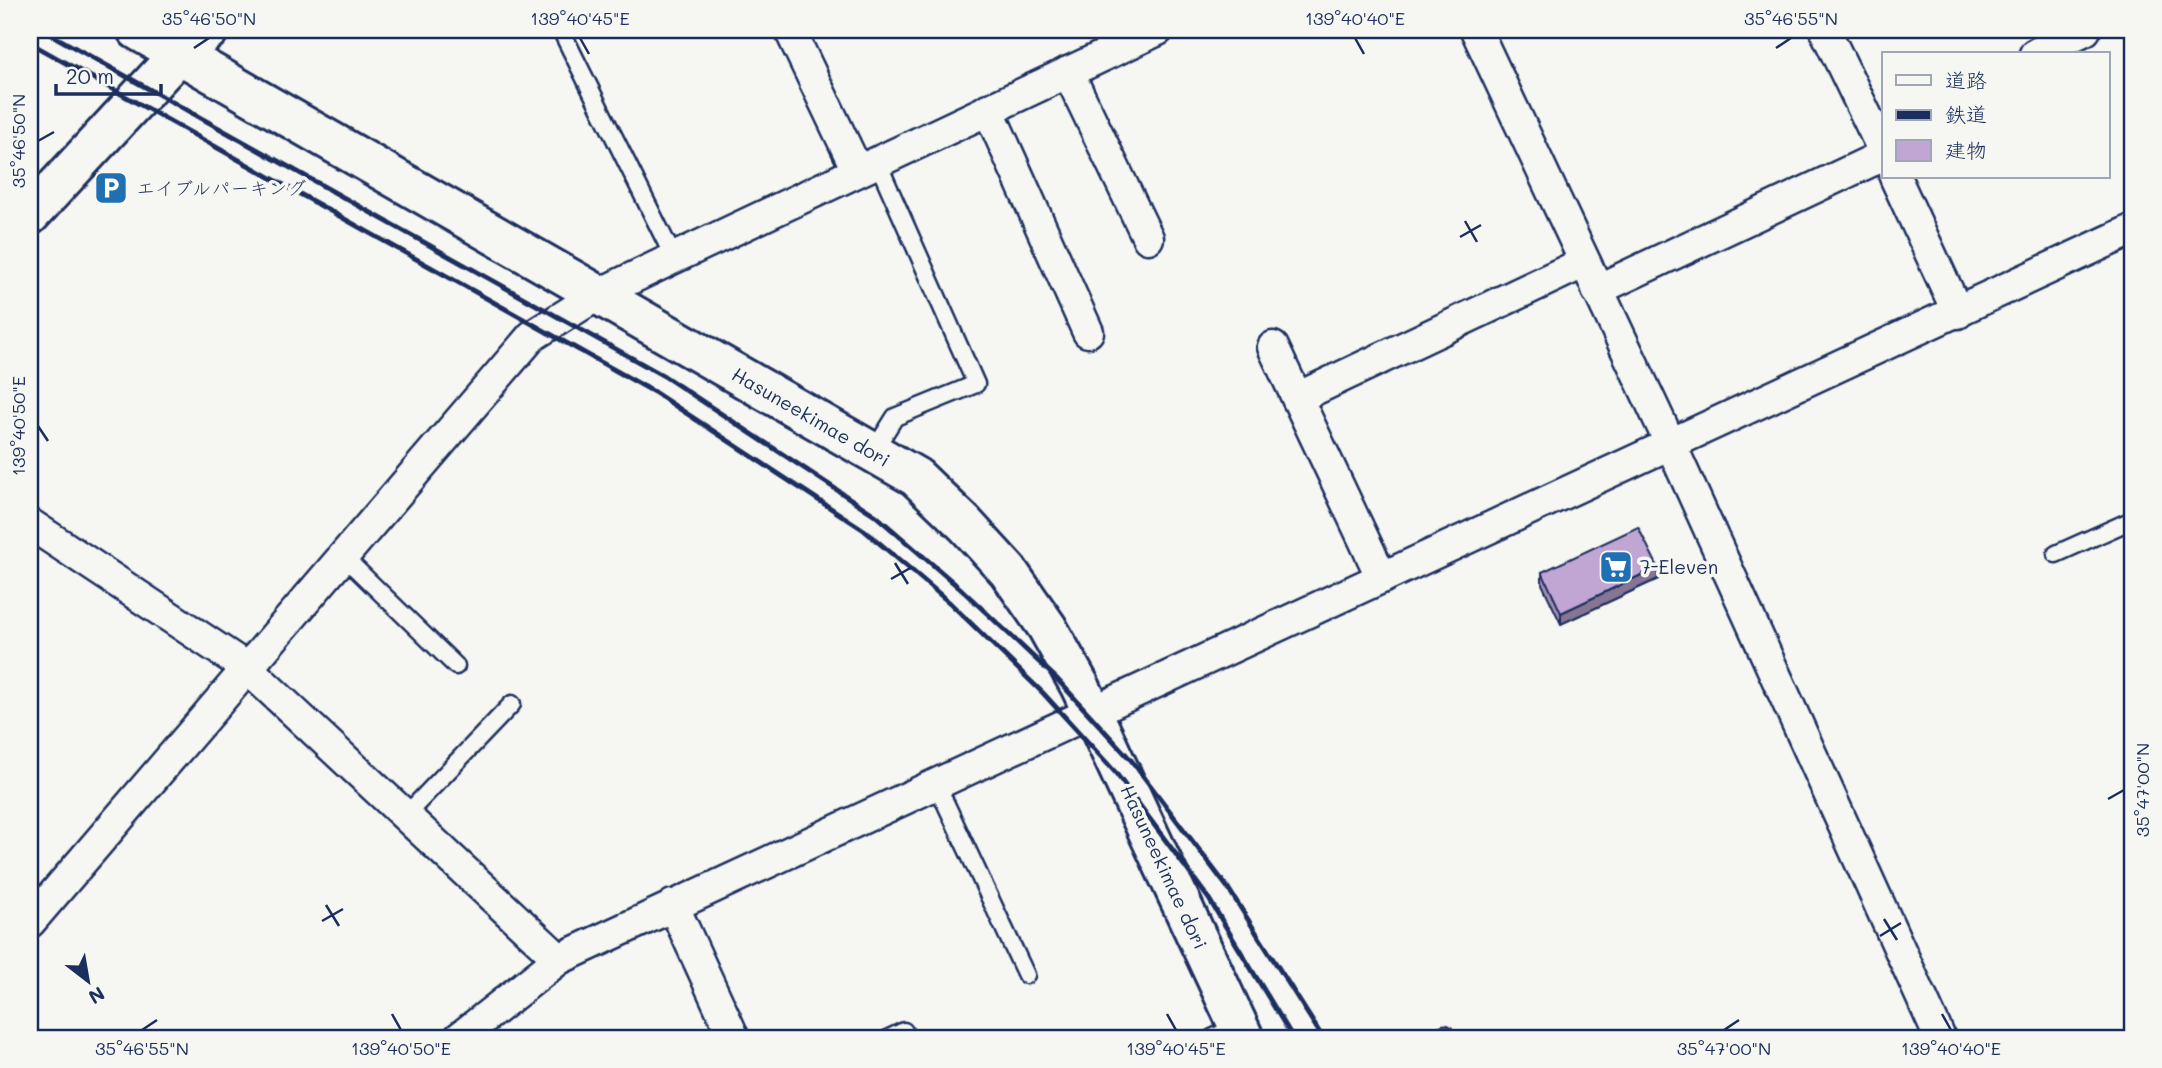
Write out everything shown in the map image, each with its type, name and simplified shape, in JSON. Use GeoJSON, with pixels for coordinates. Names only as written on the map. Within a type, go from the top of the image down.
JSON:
{"type":"FeatureCollection","features":[{"type":"Feature","properties":{"kind":"street","name":"Hasuneekimae dori"},"geometry":{"type":"LineString","coordinates":[[137,30],[916,477],[965,524],[1008,571],[1047,627],[1091,711],[1231,1034]]}},
{"type":"Feature","properties":{"kind":"street"},"geometry":{"type":"LineString","coordinates":[[30,215],[179,54],[209,30]]}},
{"type":"Feature","properties":{"kind":"street"},"geometry":{"type":"LineString","coordinates":[[790,30],[867,166]]}},
{"type":"Feature","properties":{"kind":"street"},"geometry":{"type":"LineString","coordinates":[[30,922],[532,337],[599,294],[1158,30]]}},
{"type":"Feature","properties":{"kind":"street"},"geometry":{"type":"LineString","coordinates":[[1476,30],[1583,263],[1671,445],[1936,1037]]}},
{"type":"Feature","properties":{"kind":"street"},"geometry":{"type":"LineString","coordinates":[[1597,290],[1882,143],[1825,30]]}},
{"type":"Feature","properties":{"kind":"street"},"geometry":{"type":"LineString","coordinates":[[2039,52],[2085,30]]}},
{"type":"Feature","properties":{"kind":"street"},"geometry":{"type":"LineString","coordinates":[[1068,72],[1148,238]]}},
{"type":"Feature","properties":{"kind":"street"},"geometry":{"type":"LineString","coordinates":[[988,109],[1087,332]]}},
{"type":"Feature","properties":{"kind":"street"},"geometry":{"type":"LineString","coordinates":[[1895,178],[1958,313]]}},
{"type":"Feature","properties":{"kind":"street"},"geometry":{"type":"LineString","coordinates":[[459,1038],[559,959],[1091,711],[1958,313],[2132,230]]}},
{"type":"Feature","properties":{"kind":"street"},"geometry":{"type":"LineString","coordinates":[[1297,398],[1583,263]]}},
{"type":"Feature","properties":{"kind":"street"},"geometry":{"type":"LineString","coordinates":[[1273,347],[1382,578]]}},
{"type":"Feature","properties":{"kind":"street"},"geometry":{"type":"LineString","coordinates":[[30,524],[247,668],[559,959]]}},
{"type":"Feature","properties":{"kind":"street"},"geometry":{"type":"LineString","coordinates":[[673,905],[734,1038]]}},
{"type":"Feature","properties":{"kind":"lane"},"geometry":{"type":"LineString","coordinates":[[561,30],[674,258]]}},
{"type":"Feature","properties":{"kind":"lane"},"geometry":{"type":"LineString","coordinates":[[867,166],[976,384],[895,417],[873,452]]}},
{"type":"Feature","properties":{"kind":"lane"},"geometry":{"type":"LineString","coordinates":[[2056,554],[2132,520]]}},
{"type":"Feature","properties":{"kind":"lane"},"geometry":{"type":"LineString","coordinates":[[343,556],[456,666]]}},
{"type":"Feature","properties":{"kind":"lane"},"geometry":{"type":"LineString","coordinates":[[405,816],[512,704]]}},
{"type":"Feature","properties":{"kind":"lane"},"geometry":{"type":"LineString","coordinates":[[936,783],[1026,975]]}},
{"type":"Feature","properties":{"kind":"lane"},"geometry":{"type":"LineString","coordinates":[[889,1038],[904,1031]]}},
{"type":"Feature","properties":{"kind":"building"},"geometry":{"type":"Polygon","coordinates":[[[1638,527],[1658,567],[1561,613],[1542,572],[1638,527]]]}},
{"type":"Feature","properties":{"kind":"railway"},"geometry":{"type":"LineString","coordinates":[[43,30],[664,376],[875,515],[962,590],[1056,678],[1131,760],[1228,888],[1323,1038]]}},
{"type":"Feature","properties":{"kind":"railway"},"geometry":{"type":"LineString","coordinates":[[30,43],[654,392],[864,530],[950,603],[1043,693],[1115,772],[1209,899],[1293,1038]]}},
{"type":"Feature","properties":{"kind":"place","name":"エイブルパーキング"},"geometry":{"type":"Point","coordinates":[111,188]}},
{"type":"Feature","properties":{"kind":"place","name":"7-Eleven"},"geometry":{"type":"Point","coordinates":[1616,567]}}]}
